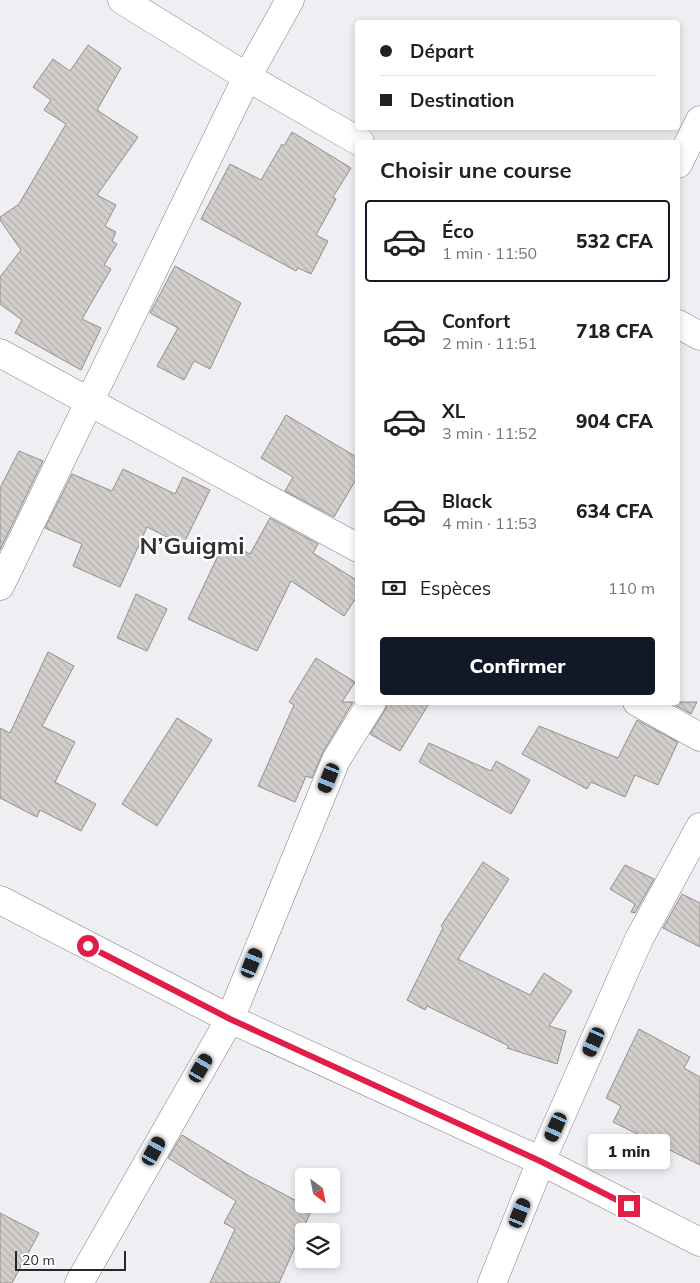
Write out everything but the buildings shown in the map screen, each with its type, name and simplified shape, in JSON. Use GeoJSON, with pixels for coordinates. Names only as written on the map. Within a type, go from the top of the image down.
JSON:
{"type":"FeatureCollection","features":[{"type":"Feature","properties":{"kind":"street"},"geometry":{"type":"LineString","coordinates":[[122,0],[247,77],[357,140]]}},
{"type":"Feature","properties":{"kind":"street"},"geometry":{"type":"LineString","coordinates":[[0,586],[247,77],[290,0]]}},
{"type":"Feature","properties":{"kind":"street"},"geometry":{"type":"LineString","coordinates":[[680,160],[700,120]]}},
{"type":"Feature","properties":{"kind":"street"},"geometry":{"type":"LineString","coordinates":[[680,325],[700,336]]}},
{"type":"Feature","properties":{"kind":"street"},"geometry":{"type":"LineString","coordinates":[[0,353],[355,546]]}},
{"type":"Feature","properties":{"kind":"street"},"geometry":{"type":"LineString","coordinates":[[79,1283],[230,1019],[336,760],[370,705]]}},
{"type":"Feature","properties":{"kind":"street"},"geometry":{"type":"LineString","coordinates":[[642,705],[700,737]]}},
{"type":"Feature","properties":{"kind":"street"},"geometry":{"type":"LineString","coordinates":[[492,1283],[540,1161],[639,939],[700,826]]}},
{"type":"Feature","properties":{"kind":"street"},"geometry":{"type":"LineString","coordinates":[[0,900],[230,1019],[540,1161],[700,1242]]}},
{"type":"Feature","properties":{"kind":"district","name":"N’Guigmi"},"geometry":{"type":"Point","coordinates":[192,546]}},
{"type":"Feature","properties":{"kind":"route"},"geometry":{"type":"LineString","coordinates":[[88,946],[230,1019],[540,1161],[629,1206]]}}]}
